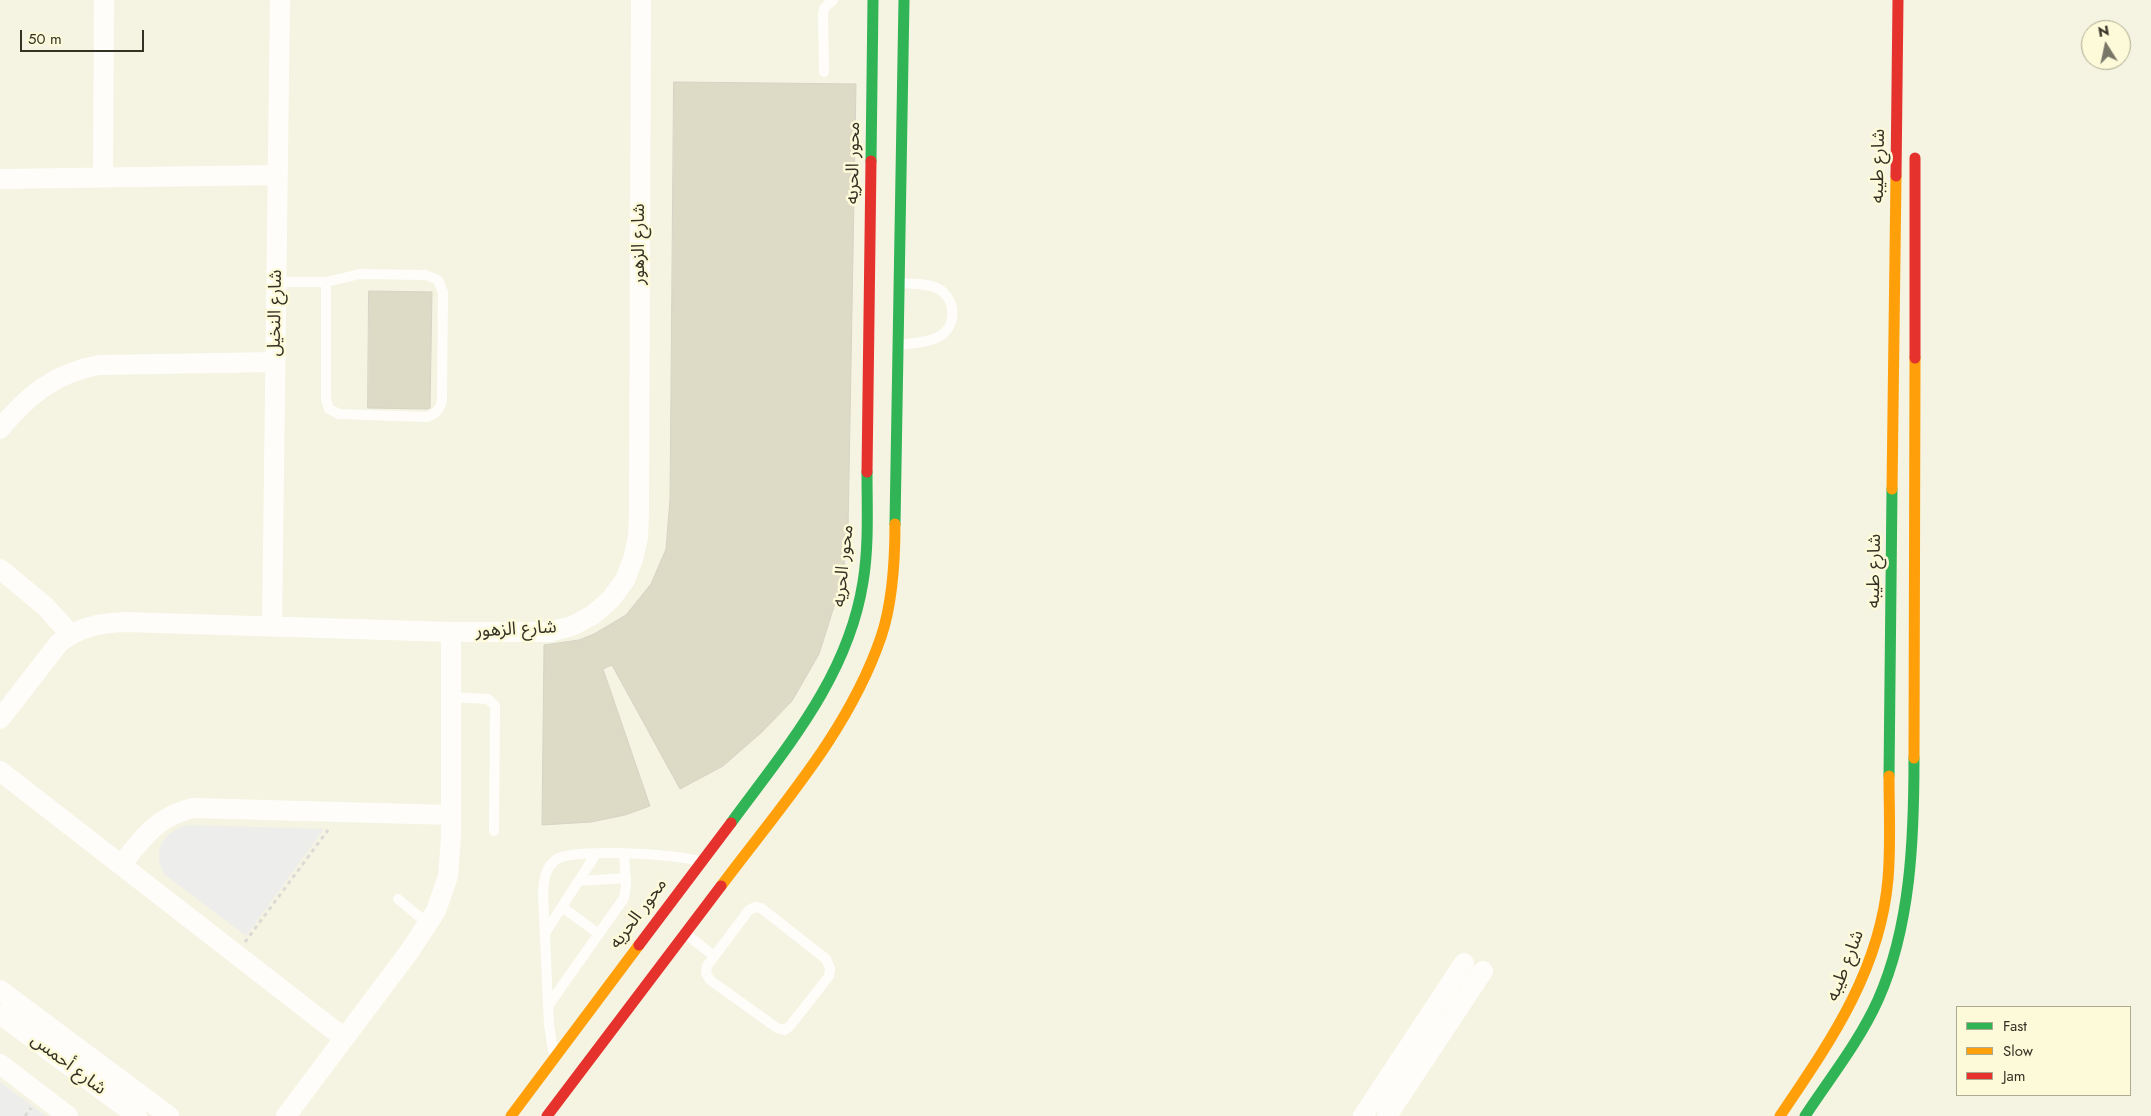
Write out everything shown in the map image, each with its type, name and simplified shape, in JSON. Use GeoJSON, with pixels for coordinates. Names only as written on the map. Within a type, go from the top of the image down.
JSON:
{"type":"FeatureCollection","features":[{"type":"Feature","properties":{"kind":"main road","name":"محور الحريه"},"geometry":{"type":"LineString","coordinates":[[511,1116],[797,734],[820,698],[849,642],[862,591],[867,537],[873,0]]}},
{"type":"Feature","properties":{"kind":"main road"},"geometry":{"type":"LineString","coordinates":[[547,1116],[820,754],[860,688],[875,653],[886,617],[894,558],[904,0]]}},
{"type":"Feature","properties":{"kind":"main road","name":"شارع طيبه"},"geometry":{"type":"LineString","coordinates":[[1780,1116],[1837,1030],[1857,994],[1877,938],[1888,877],[1898,0]]}},
{"type":"Feature","properties":{"kind":"main road","name":"شارع طيبه"},"geometry":{"type":"LineString","coordinates":[[1805,1116],[1854,1043],[1877,1001],[1895,951],[1906,896],[1914,794],[1916,149]]}},
{"type":"Feature","properties":{"kind":"street"},"geometry":{"type":"LineString","coordinates":[[100,0],[104,177]]}},
{"type":"Feature","properties":{"kind":"street","name":"شارع النخيل"},"geometry":{"type":"LineString","coordinates":[[272,626],[280,0]]}},
{"type":"Feature","properties":{"kind":"street","name":"شارع الزهور"},"geometry":{"type":"LineString","coordinates":[[0,719],[49,653],[70,634],[87,627],[125,622],[451,632],[549,632],[572,626],[593,615],[611,599],[625,580],[633,559],[638,537],[641,0]]}},
{"type":"Feature","properties":{"kind":"street"},"geometry":{"type":"LineString","coordinates":[[0,179],[278,175]]}},
{"type":"Feature","properties":{"kind":"street"},"geometry":{"type":"LineString","coordinates":[[0,429],[38,389],[62,375],[80,368],[99,365],[275,362]]}},
{"type":"Feature","properties":{"kind":"street"},"geometry":{"type":"LineString","coordinates":[[0,569],[46,607],[70,634]]}},
{"type":"Feature","properties":{"kind":"street"},"geometry":{"type":"LineString","coordinates":[[286,1116],[428,924],[444,894],[448,876],[450,815],[451,632]]}},
{"type":"Feature","properties":{"kind":"street"},"geometry":{"type":"LineString","coordinates":[[0,771],[121,865],[243,945],[344,1038]]}},
{"type":"Feature","properties":{"kind":"street"},"geometry":{"type":"LineString","coordinates":[[121,865],[152,827],[164,818],[193,808],[450,815]]}},
{"type":"Feature","properties":{"kind":"street"},"geometry":{"type":"LineString","coordinates":[[1362,1116],[1464,963]]}},
{"type":"Feature","properties":{"kind":"street"},"geometry":{"type":"LineString","coordinates":[[1387,1116],[1483,970]]}},
{"type":"Feature","properties":{"kind":"street"},"geometry":{"type":"LineString","coordinates":[[0,990],[169,1116]]}},
{"type":"Feature","properties":{"kind":"street","name":"شارع أحمس"},"geometry":{"type":"LineString","coordinates":[[0,1014],[137,1116]]}},
{"type":"Feature","properties":{"kind":"street"},"geometry":{"type":"LineString","coordinates":[[0,1064],[68,1116]]}},
{"type":"Feature","properties":{"kind":"lane"},"geometry":{"type":"LineString","coordinates":[[824,72],[824,8],[833,0]]}},
{"type":"Feature","properties":{"kind":"lane"},"geometry":{"type":"LineString","coordinates":[[276,282],[326,282],[360,274],[426,276],[438,280],[443,292],[442,399],[438,411],[427,417],[339,414],[329,409],[326,399],[326,282]]}},
{"type":"Feature","properties":{"kind":"lane"},"geometry":{"type":"LineString","coordinates":[[898,345],[937,338],[944,333],[953,318],[950,300],[937,288],[899,283]]}},
{"type":"Feature","properties":{"kind":"lane"},"geometry":{"type":"LineString","coordinates":[[450,697],[488,699],[494,706],[494,832]]}},
{"type":"Feature","properties":{"kind":"lane"},"geometry":{"type":"LineString","coordinates":[[554,1057],[548,1006],[543,883],[550,864],[567,855],[596,854],[676,856],[700,862]]}},
{"type":"Feature","properties":{"kind":"lane"},"geometry":{"type":"LineString","coordinates":[[545,933],[596,854]]}},
{"type":"Feature","properties":{"kind":"lane"},"geometry":{"type":"LineString","coordinates":[[548,1006],[624,898],[626,878],[624,854]]}},
{"type":"Feature","properties":{"kind":"lane"},"geometry":{"type":"LineString","coordinates":[[579,881],[626,878]]}},
{"type":"Feature","properties":{"kind":"lane"},"geometry":{"type":"LineString","coordinates":[[398,899],[428,924]]}},
{"type":"Feature","properties":{"kind":"lane"},"geometry":{"type":"LineString","coordinates":[[562,907],[600,934]]}},
{"type":"Feature","properties":{"kind":"lane"},"geometry":{"type":"LineString","coordinates":[[758,907],[826,959],[830,972],[790,1026],[780,1030],[710,980],[706,969],[714,956],[749,910],[758,907]]}},
{"type":"Feature","properties":{"kind":"lane"},"geometry":{"type":"LineString","coordinates":[[685,933],[714,956]]}},
{"type":"Feature","properties":{"kind":"path"},"geometry":{"type":"LineString","coordinates":[[243,945],[330,826],[321,826]]}},
{"type":"Feature","properties":{"kind":"shaded area"},"geometry":{"type":"Polygon","coordinates":[[[187,825],[324,829],[246,936],[164,874],[159,858],[159,850],[171,832],[187,825]]]}},
{"type":"Feature","properties":{"kind":"shaded area"},"geometry":{"type":"Polygon","coordinates":[[[0,1082],[46,1116],[0,1116],[0,1082]]]}},
{"type":"Feature","properties":{"kind":"building"},"geometry":{"type":"Polygon","coordinates":[[[674,82],[856,84],[848,531],[844,566],[837,597],[819,654],[792,701],[762,732],[723,766],[680,789],[612,665],[603,669],[650,806],[625,815],[591,822],[542,825],[544,645],[579,640],[594,634],[626,615],[651,584],[666,549],[670,500],[674,82]]]}},
{"type":"Feature","properties":{"kind":"building"},"geometry":{"type":"Polygon","coordinates":[[[369,291],[432,292],[430,408],[368,408],[369,291]]]}},
{"type":"Feature","properties":{"kind":"traffic: fast"},"geometry":{"type":"LineString","coordinates":[[871,161],[873,0]]}},
{"type":"Feature","properties":{"kind":"traffic: fast"},"geometry":{"type":"LineString","coordinates":[[895,524],[904,0]]}},
{"type":"Feature","properties":{"kind":"traffic: fast"},"geometry":{"type":"LineString","coordinates":[[731,823],[773,767],[812,710],[844,649],[855,617],[865,568],[867,472]]}},
{"type":"Feature","properties":{"kind":"traffic: fast"},"geometry":{"type":"LineString","coordinates":[[1889,776],[1892,489]]}},
{"type":"Feature","properties":{"kind":"traffic: fast"},"geometry":{"type":"LineString","coordinates":[[1805,1116],[1844,1060],[1862,1030],[1878,1000],[1889,972],[1898,942],[1908,881],[1913,819],[1914,758]]}},
{"type":"Feature","properties":{"kind":"traffic: slow"},"geometry":{"type":"LineString","coordinates":[[1892,489],[1896,176]]}},
{"type":"Feature","properties":{"kind":"traffic: slow"},"geometry":{"type":"LineString","coordinates":[[1914,758],[1915,358]]}},
{"type":"Feature","properties":{"kind":"traffic: slow"},"geometry":{"type":"LineString","coordinates":[[721,886],[811,767],[851,704],[867,671],[881,637],[891,596],[895,524]]}},
{"type":"Feature","properties":{"kind":"traffic: slow"},"geometry":{"type":"LineString","coordinates":[[1780,1116],[1834,1033],[1850,1004],[1875,944],[1883,913],[1888,879],[1890,840],[1889,776]]}},
{"type":"Feature","properties":{"kind":"traffic: slow"},"geometry":{"type":"LineString","coordinates":[[511,1116],[639,945]]}},
{"type":"Feature","properties":{"kind":"traffic: jam"},"geometry":{"type":"LineString","coordinates":[[1896,176],[1898,0]]}},
{"type":"Feature","properties":{"kind":"traffic: jam"},"geometry":{"type":"LineString","coordinates":[[1915,158],[1915,358]]}},
{"type":"Feature","properties":{"kind":"traffic: jam"},"geometry":{"type":"LineString","coordinates":[[867,472],[871,161]]}},
{"type":"Feature","properties":{"kind":"traffic: jam"},"geometry":{"type":"LineString","coordinates":[[639,945],[731,823]]}},
{"type":"Feature","properties":{"kind":"traffic: jam"},"geometry":{"type":"LineString","coordinates":[[547,1116],[721,886]]}}]}
